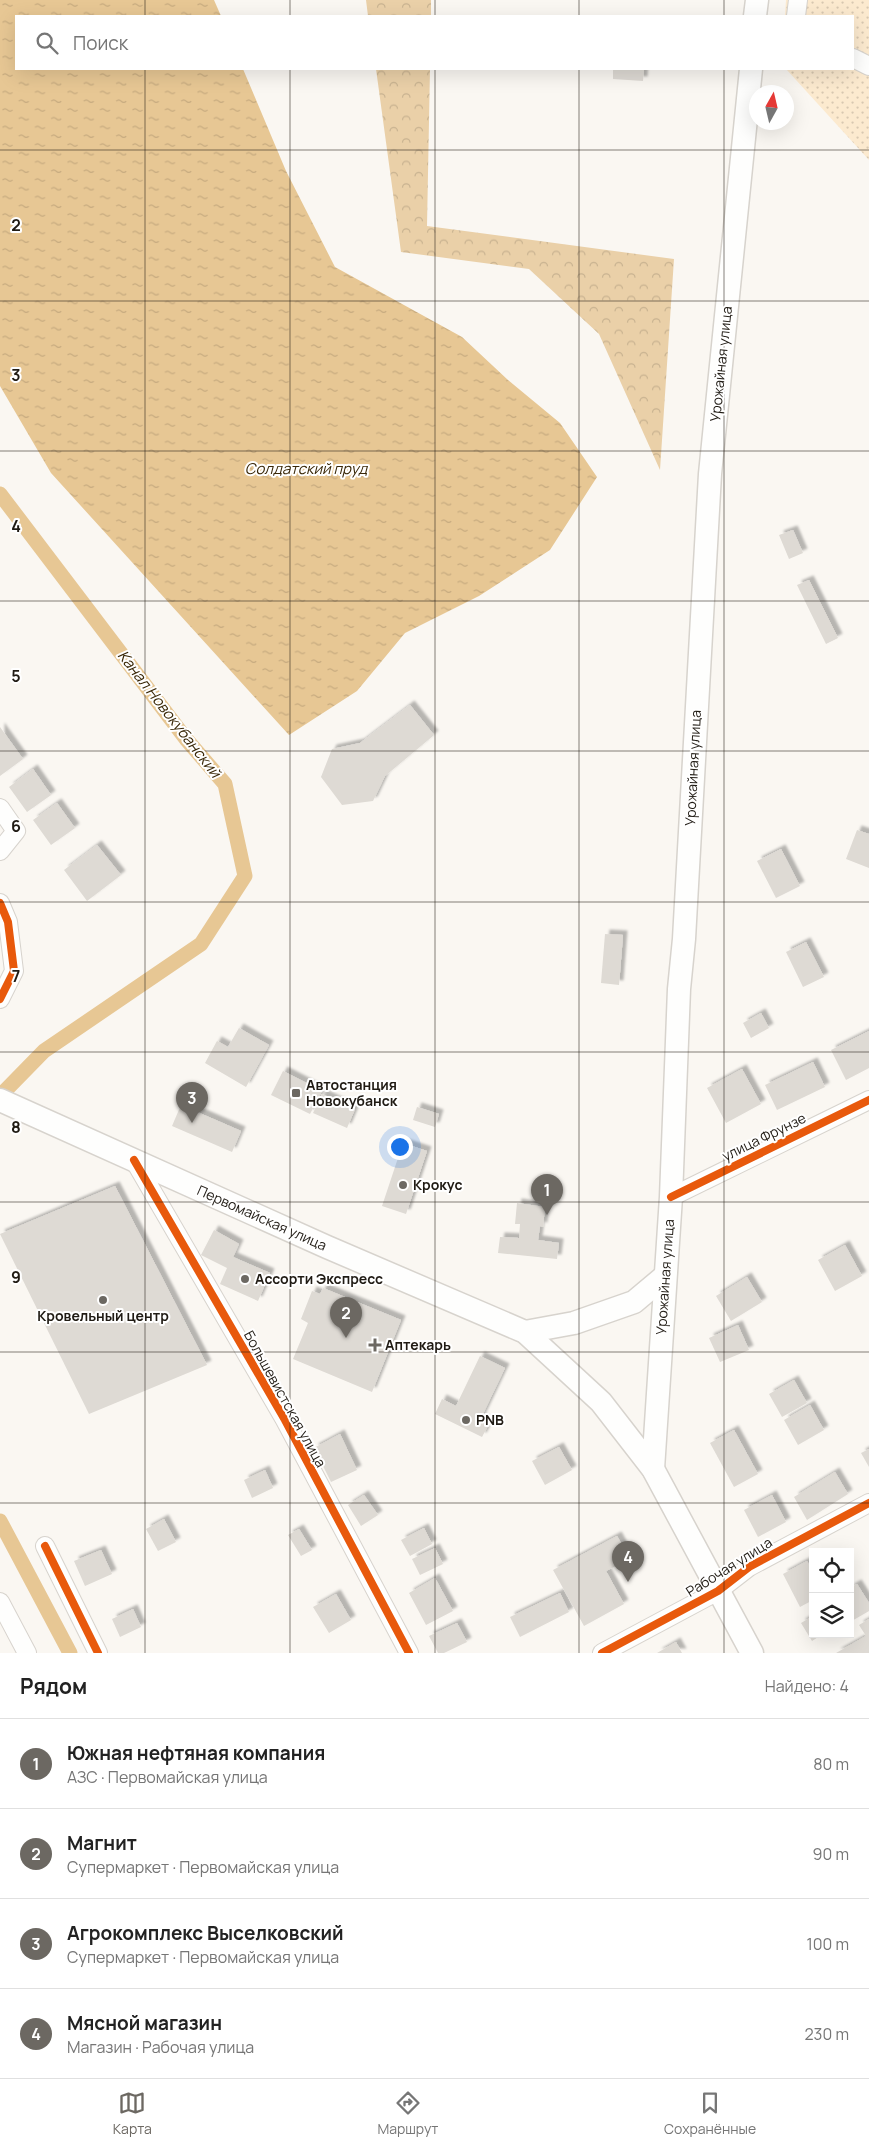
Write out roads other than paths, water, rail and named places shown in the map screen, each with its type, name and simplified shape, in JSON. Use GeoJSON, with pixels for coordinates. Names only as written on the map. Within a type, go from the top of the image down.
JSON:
{"type":"FeatureCollection","features":[{"type":"Feature","properties":{"kind":"main road"},"geometry":{"type":"LineString","coordinates":[[755,15],[756,0]]}},
{"type":"Feature","properties":{"kind":"main road","name":"Урожайная улица"},"geometry":{"type":"LineString","coordinates":[[653,1469],[664,1276],[671,1197],[678,989],[684,939],[710,474],[751,70]]}},
{"type":"Feature","properties":{"kind":"main road","name":"Первомайская улица"},"geometry":{"type":"LineString","coordinates":[[9,1104],[327,1247],[525,1332],[601,1402],[653,1469],[752,1653]]}},
{"type":"Feature","properties":{"kind":"main road"},"geometry":{"type":"LineString","coordinates":[[525,1332],[574,1323],[634,1302],[664,1276]]}},
{"type":"Feature","properties":{"kind":"street"},"geometry":{"type":"LineString","coordinates":[[796,15],[798,0]]}},
{"type":"Feature","properties":{"kind":"street"},"geometry":{"type":"LineString","coordinates":[[854,58],[869,66]]}},
{"type":"Feature","properties":{"kind":"street"},"geometry":{"type":"LineString","coordinates":[[0,808],[16,832],[0,850]]}},
{"type":"Feature","properties":{"kind":"street"},"geometry":{"type":"LineString","coordinates":[[0,903],[8,922],[14,971],[0,999]]}},
{"type":"Feature","properties":{"kind":"street","name":"улица Фрунзе"},"geometry":{"type":"LineString","coordinates":[[671,1197],[869,1100]]}},
{"type":"Feature","properties":{"kind":"street","name":"Большевистская улица"},"geometry":{"type":"LineString","coordinates":[[134,1160],[285,1420],[409,1653]]}},
{"type":"Feature","properties":{"kind":"street","name":"Рабочая улица"},"geometry":{"type":"LineString","coordinates":[[602,1653],[718,1591],[748,1567],[869,1503]]}},
{"type":"Feature","properties":{"kind":"street"},"geometry":{"type":"LineString","coordinates":[[45,1546],[98,1653]]}},
{"type":"Feature","properties":{"kind":"street"},"geometry":{"type":"LineString","coordinates":[[0,1602],[27,1653]]}},
{"type":"Feature","properties":{"kind":"water","name":"Солдатский пруд"},"geometry":{"type":"Polygon","coordinates":[[[0,0],[214,0],[221,15],[15,15],[15,70],[243,70],[286,171],[335,267],[462,337],[508,380],[560,423],[597,477],[550,550],[479,596],[405,633],[357,691],[289,735],[51,473],[0,386],[0,0]]]}},
{"type":"Feature","properties":{"kind":"waterway","name":"Канал Новокубанский"},"geometry":{"type":"LineString","coordinates":[[0,494],[186,739],[225,784],[245,876],[201,944],[44,1051],[0,1096]]}},
{"type":"Feature","properties":{"kind":"waterway","name":"Канал Новокубанский"},"geometry":{"type":"LineString","coordinates":[[0,1521],[70,1653]]}},
{"type":"Feature","properties":{"kind":"place","name":"Автостанция Новокубанск"},"geometry":{"type":"Point","coordinates":[296,1093]}},
{"type":"Feature","properties":{"kind":"place","name":"Агрокомплекс Выселковский"},"geometry":{"type":"Point","coordinates":[192,1123]}},
{"type":"Feature","properties":{"kind":"place","name":"Крокус"},"geometry":{"type":"Point","coordinates":[403,1185]}},
{"type":"Feature","properties":{"kind":"place","name":"Южная нефтяная компания"},"geometry":{"type":"Point","coordinates":[547,1215]}},
{"type":"Feature","properties":{"kind":"place","name":"Ассорти Экспресс"},"geometry":{"type":"Point","coordinates":[245,1279]}},
{"type":"Feature","properties":{"kind":"place","name":"Кровельный центр"},"geometry":{"type":"Point","coordinates":[103,1300]}},
{"type":"Feature","properties":{"kind":"place","name":"Магнит"},"geometry":{"type":"Point","coordinates":[346,1338]}},
{"type":"Feature","properties":{"kind":"place","name":"Аптекарь"},"geometry":{"type":"Point","coordinates":[375,1345]}},
{"type":"Feature","properties":{"kind":"place","name":"PNB"},"geometry":{"type":"Point","coordinates":[466,1420]}},
{"type":"Feature","properties":{"kind":"place","name":"Мясной магазин"},"geometry":{"type":"Point","coordinates":[628,1582]}}]}
